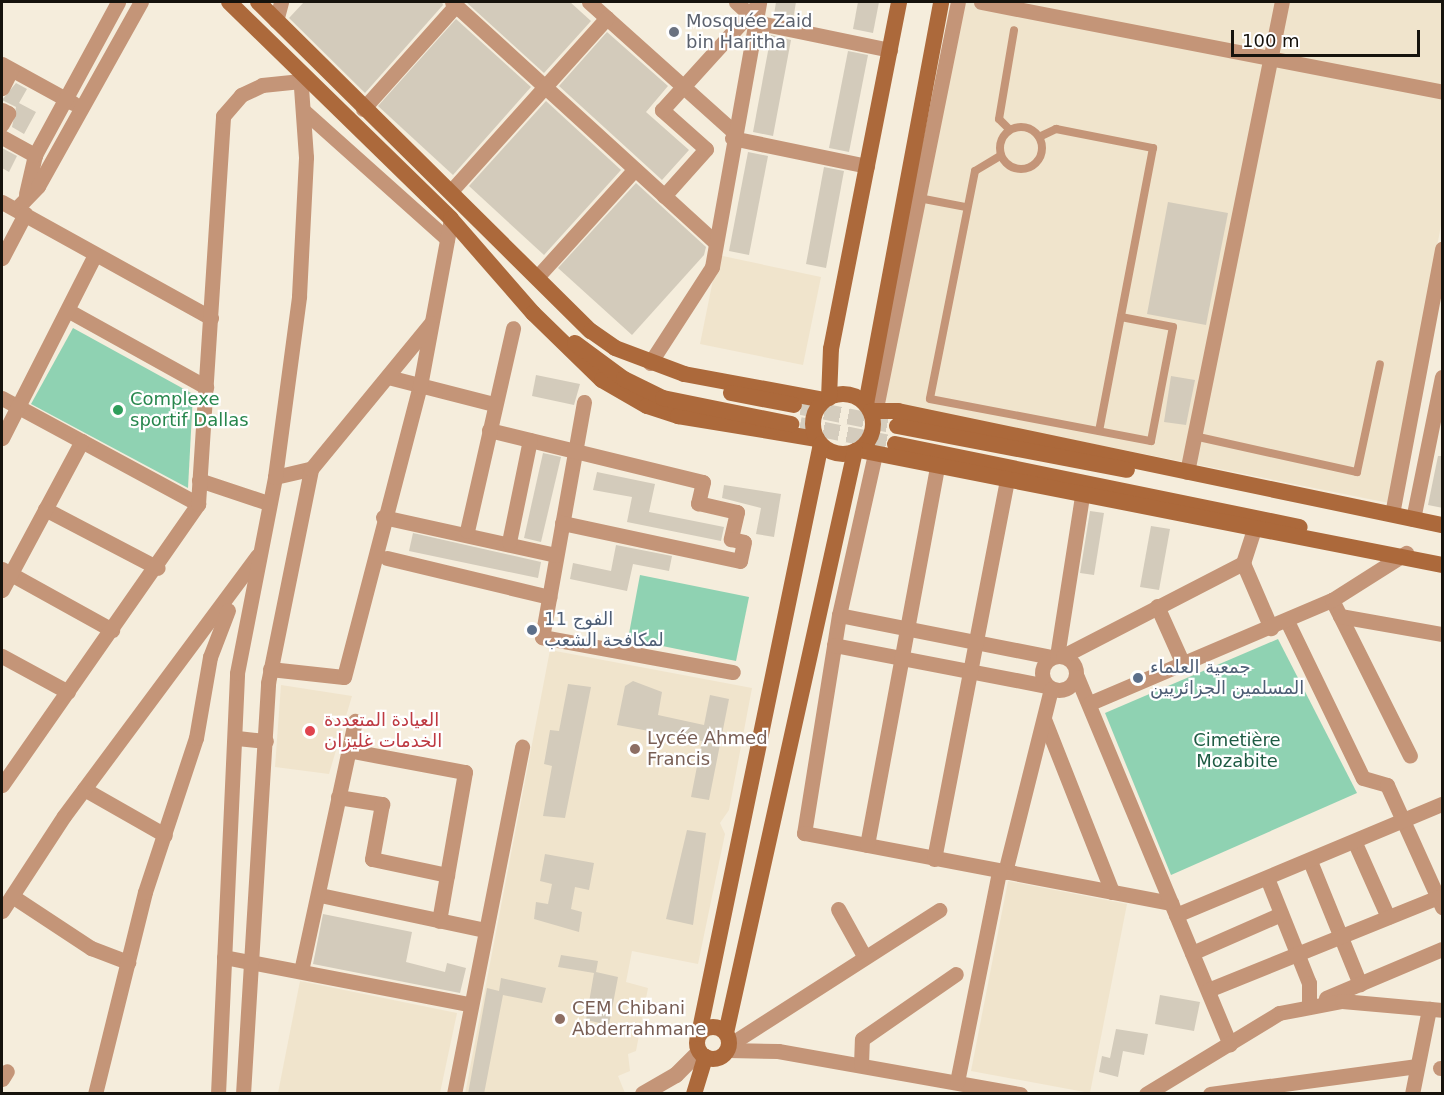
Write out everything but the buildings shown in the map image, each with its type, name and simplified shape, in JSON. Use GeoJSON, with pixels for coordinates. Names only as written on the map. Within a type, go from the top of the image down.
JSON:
{"type":"FeatureCollection","features":[{"type":"Feature","properties":{"kind":"main road"},"geometry":{"type":"LineString","coordinates":[[229,2],[300,77],[451,219],[533,313],[592,372],[647,406],[819,441],[840,454],[857,450],[1254,529],[1443,560]]}},
{"type":"Feature","properties":{"kind":"main road"},"geometry":{"type":"LineString","coordinates":[[258,2],[363,109],[451,191],[618,357],[659,375],[801,406]]}},
{"type":"Feature","properties":{"kind":"main road"},"geometry":{"type":"LineString","coordinates":[[694,1094],[702,1054],[699,1034],[819,441],[813,423],[826,399],[831,349],[899,2]]}},
{"type":"Feature","properties":{"kind":"main road"},"geometry":{"type":"LineString","coordinates":[[702,1054],[718,1058],[728,1042],[857,450],[873,428],[871,408],[941,2]]}},
{"type":"Feature","properties":{"kind":"main road"},"geometry":{"type":"LineString","coordinates":[[533,313],[617,374],[663,398],[800,425]]}},
{"type":"Feature","properties":{"kind":"main road"},"geometry":{"type":"LineString","coordinates":[[591,331],[650,363],[826,399],[852,395],[871,408],[1384,514]]}},
{"type":"Feature","properties":{"kind":"main road"},"geometry":{"type":"LineString","coordinates":[[897,426],[1241,493],[1443,525]]}},
{"type":"Feature","properties":{"kind":"main road"},"geometry":{"type":"LineString","coordinates":[[895,444],[1443,565]]}},
{"type":"Feature","properties":{"kind":"main road"},"geometry":{"type":"LineString","coordinates":[[699,1034],[712,1027],[728,1042]]}},
{"type":"Feature","properties":{"kind":"street"},"geometry":{"type":"LineString","coordinates":[[2,258],[26,194],[35,155],[118,2]]}},
{"type":"Feature","properties":{"kind":"street"},"geometry":{"type":"LineString","coordinates":[[26,194],[38,186],[141,2]]}},
{"type":"Feature","properties":{"kind":"street"},"geometry":{"type":"LineString","coordinates":[[276,21],[281,2]]}},
{"type":"Feature","properties":{"kind":"street"},"geometry":{"type":"LineString","coordinates":[[589,2],[684,87],[733,135],[867,166]]}},
{"type":"Feature","properties":{"kind":"street"},"geometry":{"type":"LineString","coordinates":[[736,2],[755,10],[890,50]]}},
{"type":"Feature","properties":{"kind":"street"},"geometry":{"type":"LineString","coordinates":[[871,408],[958,2]]}},
{"type":"Feature","properties":{"kind":"street"},"geometry":{"type":"LineString","coordinates":[[981,2],[1443,92]]}},
{"type":"Feature","properties":{"kind":"street"},"geometry":{"type":"LineString","coordinates":[[1187,472],[1282,2]]}},
{"type":"Feature","properties":{"kind":"street"},"geometry":{"type":"LineString","coordinates":[[363,109],[454,3],[715,242]]}},
{"type":"Feature","properties":{"kind":"street"},"geometry":{"type":"LineString","coordinates":[[664,196],[706,149],[662,110],[755,10]]}},
{"type":"Feature","properties":{"kind":"street"},"geometry":{"type":"LineString","coordinates":[[650,363],[712,267],[755,10]]}},
{"type":"Feature","properties":{"kind":"street"},"geometry":{"type":"LineString","coordinates":[[451,191],[607,18]]}},
{"type":"Feature","properties":{"kind":"street"},"geometry":{"type":"LineString","coordinates":[[2,87],[6,67],[81,107]]}},
{"type":"Feature","properties":{"kind":"street"},"geometry":{"type":"LineString","coordinates":[[2,784],[158,567],[198,504],[223,116],[241,95],[262,85],[300,77],[304,111],[299,296],[274,477],[246,611],[237,673],[237,738],[218,1094]]}},
{"type":"Feature","properties":{"kind":"street"},"geometry":{"type":"LineString","coordinates":[[2,110],[8,113],[2,124]]}},
{"type":"Feature","properties":{"kind":"street"},"geometry":{"type":"LineString","coordinates":[[304,111],[447,239]]}},
{"type":"Feature","properties":{"kind":"street"},"geometry":{"type":"LineString","coordinates":[[2,137],[35,155]]}},
{"type":"Feature","properties":{"kind":"street"},"geometry":{"type":"LineString","coordinates":[[538,276],[635,169]]}},
{"type":"Feature","properties":{"kind":"street"},"geometry":{"type":"LineString","coordinates":[[2,201],[211,318]]}},
{"type":"Feature","properties":{"kind":"street"},"geometry":{"type":"LineString","coordinates":[[270,669],[344,677],[383,517],[420,386],[451,219]]}},
{"type":"Feature","properties":{"kind":"street"},"geometry":{"type":"LineString","coordinates":[[1384,514],[1438,298],[1443,249]]}},
{"type":"Feature","properties":{"kind":"street"},"geometry":{"type":"LineString","coordinates":[[2,438],[20,407],[96,255]]}},
{"type":"Feature","properties":{"kind":"street"},"geometry":{"type":"LineString","coordinates":[[69,311],[206,387]]}},
{"type":"Feature","properties":{"kind":"street"},"geometry":{"type":"LineString","coordinates":[[243,1094],[270,669],[311,469],[431,322]]}},
{"type":"Feature","properties":{"kind":"street"},"geometry":{"type":"LineString","coordinates":[[467,531],[513,328]]}},
{"type":"Feature","properties":{"kind":"street"},"geometry":{"type":"LineString","coordinates":[[388,377],[494,404]]}},
{"type":"Feature","properties":{"kind":"street"},"geometry":{"type":"LineString","coordinates":[[1413,519],[1443,377]]}},
{"type":"Feature","properties":{"kind":"street"},"geometry":{"type":"LineString","coordinates":[[2,398],[198,504]]}},
{"type":"Feature","properties":{"kind":"street"},"geometry":{"type":"LineString","coordinates":[[584,402],[542,637],[733,672]]}},
{"type":"Feature","properties":{"kind":"street"},"geometry":{"type":"LineString","coordinates":[[489,430],[703,482],[698,503],[737,512],[731,539],[744,542],[740,561],[562,523]]}},
{"type":"Feature","properties":{"kind":"street"},"geometry":{"type":"LineString","coordinates":[[508,542],[530,440]]}},
{"type":"Feature","properties":{"kind":"street"},"geometry":{"type":"LineString","coordinates":[[2,590],[6,571],[45,509],[82,441]]}},
{"type":"Feature","properties":{"kind":"street"},"geometry":{"type":"LineString","coordinates":[[876,454],[839,615],[804,833],[1112,892],[1174,909],[1267,878],[1407,823],[1443,804]]}},
{"type":"Feature","properties":{"kind":"street"},"geometry":{"type":"LineString","coordinates":[[867,845],[905,627],[937,467]]}},
{"type":"Feature","properties":{"kind":"street"},"geometry":{"type":"LineString","coordinates":[[274,477],[311,469]]}},
{"type":"Feature","properties":{"kind":"street"},"geometry":{"type":"LineString","coordinates":[[199,480],[268,503]]}},
{"type":"Feature","properties":{"kind":"street"},"geometry":{"type":"LineString","coordinates":[[934,859],[1007,480]]}},
{"type":"Feature","properties":{"kind":"street"},"geometry":{"type":"LineString","coordinates":[[1057,656],[1082,496]]}},
{"type":"Feature","properties":{"kind":"street"},"geometry":{"type":"LineString","coordinates":[[45,509],[158,567]]}},
{"type":"Feature","properties":{"kind":"street"},"geometry":{"type":"LineString","coordinates":[[383,517],[467,531],[556,555]]}},
{"type":"Feature","properties":{"kind":"street"},"geometry":{"type":"LineString","coordinates":[[1254,529],[1243,563],[1271,628]]}},
{"type":"Feature","properties":{"kind":"street"},"geometry":{"type":"LineString","coordinates":[[2,923],[8,902],[84,789],[204,623],[258,553]]}},
{"type":"Feature","properties":{"kind":"street"},"geometry":{"type":"LineString","coordinates":[[1089,703],[1182,662],[1271,628],[1332,600],[1402,555]]}},
{"type":"Feature","properties":{"kind":"street"},"geometry":{"type":"LineString","coordinates":[[387,558],[549,597]]}},
{"type":"Feature","properties":{"kind":"street"},"geometry":{"type":"LineString","coordinates":[[957,1082],[1002,872],[1044,718],[1049,687],[1042,670],[1057,656],[1243,563]]}},
{"type":"Feature","properties":{"kind":"street"},"geometry":{"type":"LineString","coordinates":[[6,571],[112,630]]}},
{"type":"Feature","properties":{"kind":"street"},"geometry":{"type":"LineString","coordinates":[[1332,600],[1410,756]]}},
{"type":"Feature","properties":{"kind":"street"},"geometry":{"type":"LineString","coordinates":[[1157,606],[1182,662]]}},
{"type":"Feature","properties":{"kind":"street"},"geometry":{"type":"LineString","coordinates":[[204,623],[228,610],[246,611]]}},
{"type":"Feature","properties":{"kind":"street"},"geometry":{"type":"LineString","coordinates":[[95,1094],[128,962],[228,610]]}},
{"type":"Feature","properties":{"kind":"street"},"geometry":{"type":"LineString","coordinates":[[839,615],[1057,656],[1072,661],[1230,1044]]}},
{"type":"Feature","properties":{"kind":"street"},"geometry":{"type":"LineString","coordinates":[[1340,616],[1443,634]]}},
{"type":"Feature","properties":{"kind":"street"},"geometry":{"type":"LineString","coordinates":[[1208,990],[1388,917],[1440,902],[1407,823],[1387,785],[1363,778],[1287,621]]}},
{"type":"Feature","properties":{"kind":"street"},"geometry":{"type":"LineString","coordinates":[[834,645],[1049,687],[1067,689],[1077,677]]}},
{"type":"Feature","properties":{"kind":"street"},"geometry":{"type":"LineString","coordinates":[[2,656],[68,692]]}},
{"type":"Feature","properties":{"kind":"street"},"geometry":{"type":"LineString","coordinates":[[1044,718],[1112,892]]}},
{"type":"Feature","properties":{"kind":"street"},"geometry":{"type":"LineString","coordinates":[[301,971],[320,895],[346,750],[355,721]]}},
{"type":"Feature","properties":{"kind":"street"},"geometry":{"type":"LineString","coordinates":[[237,738],[266,741]]}},
{"type":"Feature","properties":{"kind":"street"},"geometry":{"type":"LineString","coordinates":[[454,1094],[468,1004],[522,747]]}},
{"type":"Feature","properties":{"kind":"street"},"geometry":{"type":"LineString","coordinates":[[346,750],[465,772],[439,921]]}},
{"type":"Feature","properties":{"kind":"street"},"geometry":{"type":"LineString","coordinates":[[84,789],[165,835]]}},
{"type":"Feature","properties":{"kind":"street"},"geometry":{"type":"LineString","coordinates":[[338,797],[382,804],[372,859],[447,875]]}},
{"type":"Feature","properties":{"kind":"street"},"geometry":{"type":"LineString","coordinates":[[1355,843],[1388,917]]}},
{"type":"Feature","properties":{"kind":"street"},"geometry":{"type":"LineString","coordinates":[[1310,861],[1360,984]]}},
{"type":"Feature","properties":{"kind":"street"},"geometry":{"type":"LineString","coordinates":[[1267,878],[1312,995],[1309,1005]]}},
{"type":"Feature","properties":{"kind":"street"},"geometry":{"type":"LineString","coordinates":[[320,895],[484,930]]}},
{"type":"Feature","properties":{"kind":"street"},"geometry":{"type":"LineString","coordinates":[[8,902],[91,948],[128,962]]}},
{"type":"Feature","properties":{"kind":"street"},"geometry":{"type":"LineString","coordinates":[[838,909],[864,956]]}},
{"type":"Feature","properties":{"kind":"street"},"geometry":{"type":"LineString","coordinates":[[728,1042],[939,910]]}},
{"type":"Feature","properties":{"kind":"street"},"geometry":{"type":"LineString","coordinates":[[1192,953],[1281,915]]}},
{"type":"Feature","properties":{"kind":"street"},"geometry":{"type":"LineString","coordinates":[[1146,1094],[1279,1012],[1309,1005],[1443,949]]}},
{"type":"Feature","properties":{"kind":"street"},"geometry":{"type":"LineString","coordinates":[[224,957],[252,959],[468,1004]]}},
{"type":"Feature","properties":{"kind":"street"},"geometry":{"type":"LineString","coordinates":[[861,1065],[862,1039],[956,975]]}},
{"type":"Feature","properties":{"kind":"street"},"geometry":{"type":"LineString","coordinates":[[1309,1005],[1371,1001],[1436,1010],[1417,1066],[1412,1094]]}},
{"type":"Feature","properties":{"kind":"street"},"geometry":{"type":"LineString","coordinates":[[728,1042],[1020,1094]]}},
{"type":"Feature","properties":{"kind":"street"},"geometry":{"type":"LineString","coordinates":[[643,1094],[676,1075],[702,1054]]}},
{"type":"Feature","properties":{"kind":"street"},"geometry":{"type":"LineString","coordinates":[[1210,1094],[1417,1066]]}},
{"type":"Feature","properties":{"kind":"lane"},"geometry":{"type":"LineString","coordinates":[[1008,129],[999,119],[1014,30]]}},
{"type":"Feature","properties":{"kind":"lane"},"geometry":{"type":"LineString","coordinates":[[1023,126],[1039,137],[1043,147],[1038,161],[1026,170],[1011,168],[1000,156],[999,141],[1008,129],[1023,126]]}},
{"type":"Feature","properties":{"kind":"lane"},"geometry":{"type":"LineString","coordinates":[[1039,137],[1056,129],[1153,148],[1099,431]]}},
{"type":"Feature","properties":{"kind":"lane"},"geometry":{"type":"LineString","coordinates":[[1000,156],[975,171],[966,207],[930,399],[1151,441],[1173,327],[1121,317]]}},
{"type":"Feature","properties":{"kind":"lane"},"geometry":{"type":"LineString","coordinates":[[924,199],[966,207]]}},
{"type":"Feature","properties":{"kind":"lane"},"geometry":{"type":"LineString","coordinates":[[1194,436],[1357,472],[1380,364]]}},
{"type":"Feature","properties":{"kind":"shaded area"},"geometry":{"type":"Polygon","coordinates":[[[963,2],[1442,2],[1442,220],[1389,503],[884,402],[963,2]]]}},
{"type":"Feature","properties":{"kind":"shaded area"},"geometry":{"type":"Polygon","coordinates":[[[718,255],[821,277],[803,365],[700,344],[718,255]]]}},
{"type":"Feature","properties":{"kind":"shaded area","name":"Lycée Ahmed Francis"},"geometry":{"type":"Polygon","coordinates":[[[550,650],[752,688],[729,810],[720,823],[725,834],[698,964],[632,951],[626,982],[648,988],[636,1051],[628,1054],[630,1071],[618,1076],[625,1093],[465,1094],[550,650]]]}},
{"type":"Feature","properties":{"kind":"shaded area","name":"العيادة المتعددة الخدمات غليزان"},"geometry":{"type":"Polygon","coordinates":[[[281,685],[352,696],[329,774],[275,767],[281,685]]]}},
{"type":"Feature","properties":{"kind":"shaded area"},"geometry":{"type":"Polygon","coordinates":[[[1008,881],[1127,904],[1090,1093],[971,1071],[1008,881]]]}},
{"type":"Feature","properties":{"kind":"shaded area"},"geometry":{"type":"Polygon","coordinates":[[[300,981],[457,1013],[440,1093],[278,1093],[300,981]]]}},
{"type":"Feature","properties":{"kind":"green space","name":"Complexe sportif Dallas"},"geometry":{"type":"Polygon","coordinates":[[[73,328],[193,394],[188,488],[31,404],[73,328]]]}},
{"type":"Feature","properties":{"kind":"green space"},"geometry":{"type":"Polygon","coordinates":[[[640,575],[749,597],[736,661],[628,639],[640,575]]]}},
{"type":"Feature","properties":{"kind":"green space","name":"Cimetière Mozabite"},"geometry":{"type":"Polygon","coordinates":[[[1278,639],[1357,793],[1171,875],[1105,713],[1278,639]]]}},
{"type":"Feature","properties":{"kind":"tunnel"},"geometry":{"type":"LineString","coordinates":[[801,407],[897,426]]}},
{"type":"Feature","properties":{"kind":"tunnel"},"geometry":{"type":"LineString","coordinates":[[800,425],[895,444]]}},
{"type":"Feature","properties":{"kind":"place","name":"Mosquée Zaid bin Haritha"},"geometry":{"type":"Point","coordinates":[674,32]}},
{"type":"Feature","properties":{"kind":"place","name":"Complexe sportif Dallas"},"geometry":{"type":"Point","coordinates":[118,410]}},
{"type":"Feature","properties":{"kind":"place","name":"الفوج 11 لمكافحة الشعب"},"geometry":{"type":"Point","coordinates":[532,630]}},
{"type":"Feature","properties":{"kind":"place","name":"جمعية العلماء المسلمين الجزائريين"},"geometry":{"type":"Point","coordinates":[1138,678]}},
{"type":"Feature","properties":{"kind":"place","name":"العيادة المتعددة الخدمات غليزان"},"geometry":{"type":"Point","coordinates":[310,731]}},
{"type":"Feature","properties":{"kind":"place","name":"Lycée Ahmed Francis"},"geometry":{"type":"Point","coordinates":[635,749]}},
{"type":"Feature","properties":{"kind":"place","name":"CEM Chibani Abderrahmane"},"geometry":{"type":"Point","coordinates":[560,1019]}}]}
